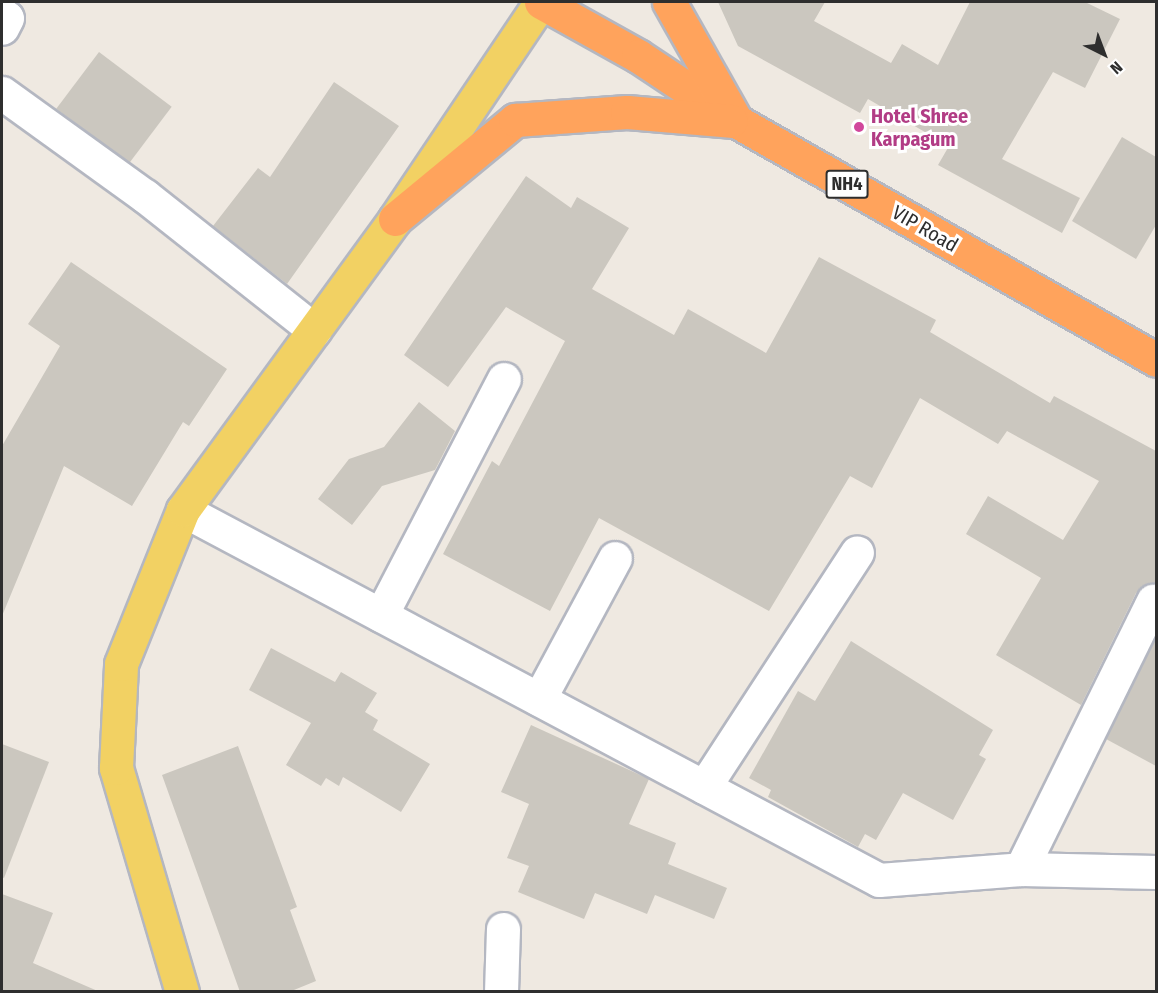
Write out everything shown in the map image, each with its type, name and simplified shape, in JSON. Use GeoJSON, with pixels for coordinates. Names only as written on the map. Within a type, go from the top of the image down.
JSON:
{"type":"FeatureCollection","features":[{"type":"Feature","properties":{"kind":"highway","name":"VIP Road"},"geometry":{"type":"LineString","coordinates":[[541,2],[638,56],[736,121],[1156,360]]}},
{"type":"Feature","properties":{"kind":"highway"},"geometry":{"type":"LineString","coordinates":[[669,2],[736,121]]}},
{"type":"Feature","properties":{"kind":"highway"},"geometry":{"type":"LineString","coordinates":[[395,219],[514,120],[627,112],[736,121]]}},
{"type":"Feature","properties":{"kind":"main road"},"geometry":{"type":"LineString","coordinates":[[182,992],[116,768],[121,664],[183,510],[395,219],[541,2]]}},
{"type":"Feature","properties":{"kind":"street"},"geometry":{"type":"LineString","coordinates":[[2,14],[7,18],[2,28]]}},
{"type":"Feature","properties":{"kind":"street"},"geometry":{"type":"LineString","coordinates":[[2,93],[145,196],[314,330]]}},
{"type":"Feature","properties":{"kind":"street"},"geometry":{"type":"LineString","coordinates":[[381,615],[504,379]]}},
{"type":"Feature","properties":{"kind":"street"},"geometry":{"type":"LineString","coordinates":[[183,510],[879,880],[1021,869],[1156,872]]}},
{"type":"Feature","properties":{"kind":"street"},"geometry":{"type":"LineString","coordinates":[[704,787],[857,552]]}},
{"type":"Feature","properties":{"kind":"street"},"geometry":{"type":"LineString","coordinates":[[539,699],[615,558]]}},
{"type":"Feature","properties":{"kind":"street"},"geometry":{"type":"LineString","coordinates":[[1021,869],[1154,601]]}},
{"type":"Feature","properties":{"kind":"street"},"geometry":{"type":"LineString","coordinates":[[501,992],[503,929]]}},
{"type":"Feature","properties":{"kind":"building"},"geometry":{"type":"Polygon","coordinates":[[[718,2],[825,2],[814,21],[891,63],[902,44],[938,65],[970,2],[1085,2],[1120,19],[1085,88],[1053,72],[1002,159],[1080,198],[1062,233],[938,165],[949,146],[868,99],[860,113],[738,46],[718,2]]]}},
{"type":"Feature","properties":{"kind":"building"},"geometry":{"type":"Polygon","coordinates":[[[99,52],[172,107],[129,163],[56,109],[99,52]]]}},
{"type":"Feature","properties":{"kind":"building"},"geometry":{"type":"Polygon","coordinates":[[[334,82],[399,126],[287,284],[213,226],[258,168],[270,177],[334,82]]]}},
{"type":"Feature","properties":{"kind":"building"},"geometry":{"type":"Polygon","coordinates":[[[1122,137],[1156,157],[1156,225],[1136,259],[1072,221],[1122,137]]]}},
{"type":"Feature","properties":{"kind":"building"},"geometry":{"type":"Polygon","coordinates":[[[526,176],[571,208],[577,197],[629,228],[592,289],[674,335],[688,309],[766,353],[819,257],[936,320],[930,332],[1050,403],[1054,396],[1156,451],[1156,583],[1136,593],[1081,705],[996,655],[1041,578],[966,534],[988,496],[1063,540],[1099,481],[1007,431],[998,444],[920,398],[872,488],[850,476],[769,611],[599,518],[550,611],[443,554],[492,461],[499,466],[565,341],[506,307],[448,387],[404,355],[526,176]]]}},
{"type":"Feature","properties":{"kind":"building"},"geometry":{"type":"Polygon","coordinates":[[[71,262],[227,369],[189,426],[183,422],[132,506],[64,466],[2,616],[2,446],[60,346],[28,324],[71,262]]]}},
{"type":"Feature","properties":{"kind":"building"},"geometry":{"type":"Polygon","coordinates":[[[419,402],[455,431],[435,470],[382,486],[352,525],[318,499],[349,459],[384,447],[419,402]]]}},
{"type":"Feature","properties":{"kind":"building"},"geometry":{"type":"Polygon","coordinates":[[[1156,636],[1156,766],[1106,739],[1156,636]]]}},
{"type":"Feature","properties":{"kind":"building"},"geometry":{"type":"Polygon","coordinates":[[[851,641],[993,730],[979,755],[986,759],[953,820],[903,793],[876,840],[865,834],[858,847],[768,797],[771,790],[749,778],[798,691],[815,701],[851,641]]]}},
{"type":"Feature","properties":{"kind":"building"},"geometry":{"type":"Polygon","coordinates":[[[271,648],[335,682],[341,672],[377,693],[365,712],[378,720],[373,730],[430,764],[401,812],[343,777],[339,786],[326,778],[321,786],[286,765],[311,723],[249,690],[271,648]]]}},
{"type":"Feature","properties":{"kind":"building"},"geometry":{"type":"Polygon","coordinates":[[[531,725],[649,779],[629,824],[676,843],[668,864],[727,888],[714,919],[655,895],[647,914],[595,893],[584,919],[518,892],[529,866],[507,858],[529,804],[501,792],[531,725]]]}},
{"type":"Feature","properties":{"kind":"building"},"geometry":{"type":"Polygon","coordinates":[[[2,744],[49,762],[4,878],[2,877],[2,744]]]}},
{"type":"Feature","properties":{"kind":"building"},"geometry":{"type":"Polygon","coordinates":[[[238,746],[297,907],[290,910],[316,981],[289,992],[240,992],[162,775],[238,746]]]}},
{"type":"Feature","properties":{"kind":"building"},"geometry":{"type":"Polygon","coordinates":[[[2,894],[53,913],[33,963],[100,992],[2,992],[2,894]]]}},
{"type":"Feature","properties":{"kind":"place","name":"Hotel Shree Karpagum"},"geometry":{"type":"Point","coordinates":[859,127]}}]}
